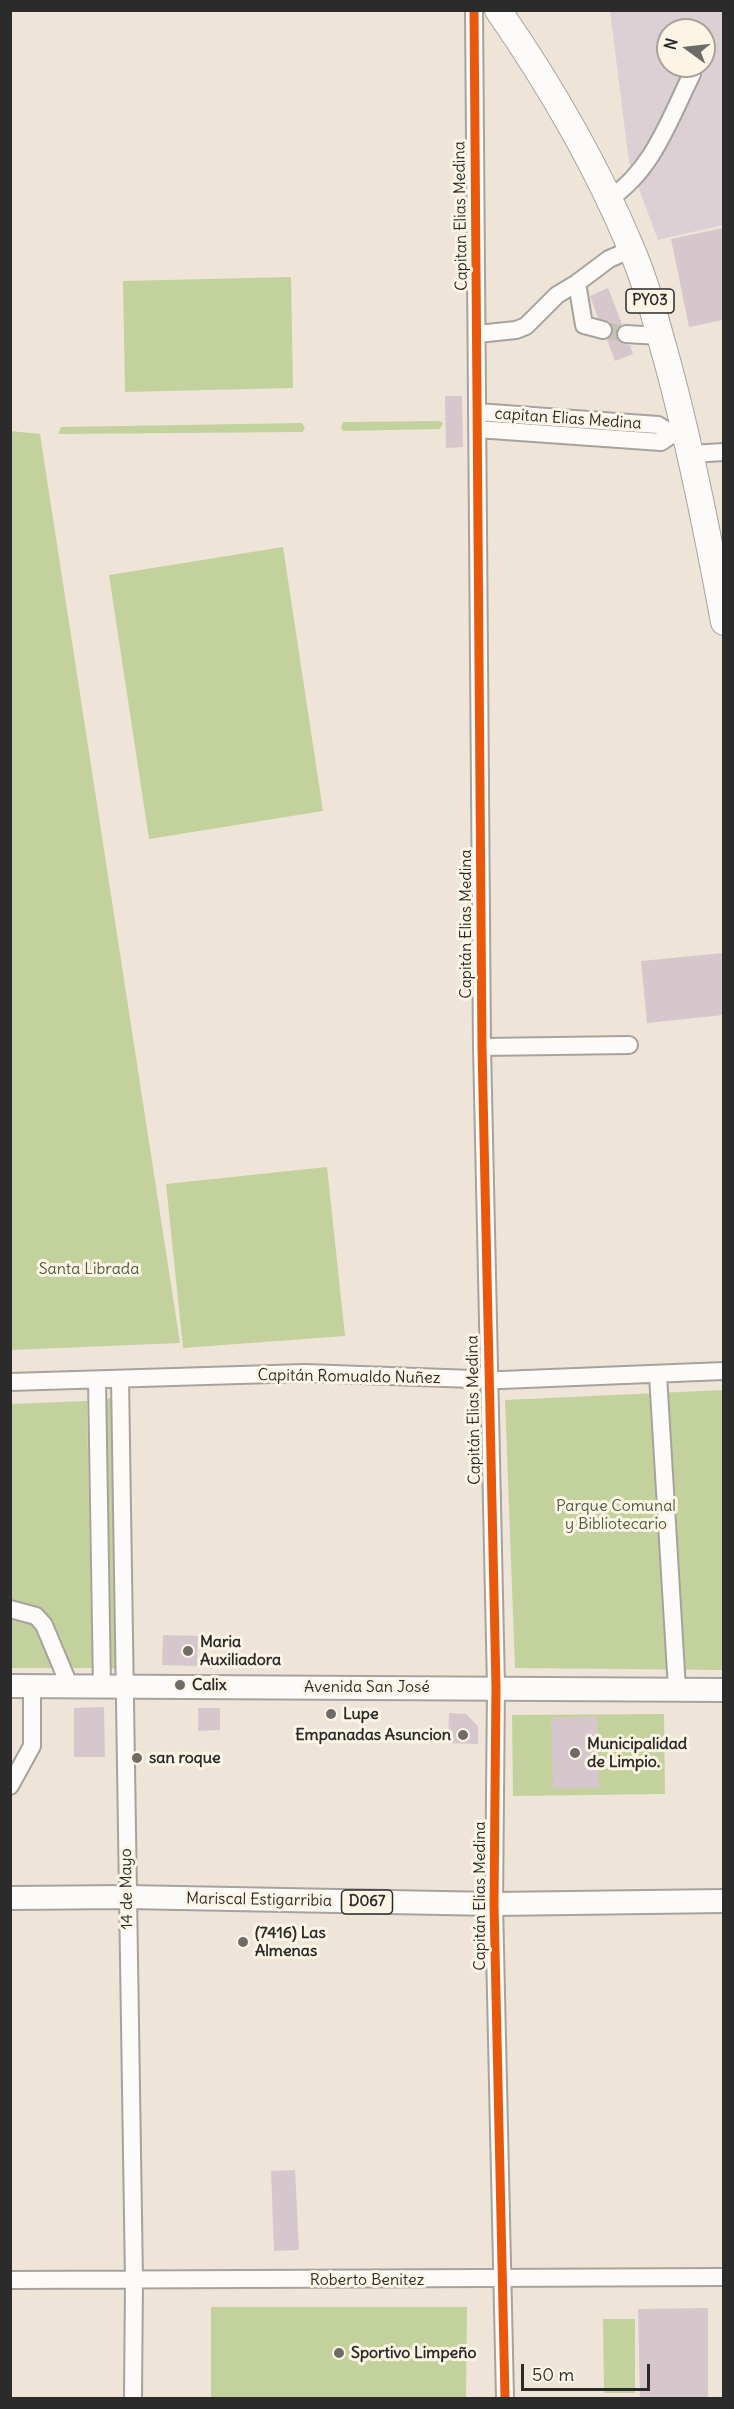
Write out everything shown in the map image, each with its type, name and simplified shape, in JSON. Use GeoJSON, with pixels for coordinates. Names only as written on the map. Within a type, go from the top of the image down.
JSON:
{"type":"FeatureCollection","features":[{"type":"Feature","properties":{"kind":"highway","name":"PY03"},"geometry":{"type":"LineString","coordinates":[[498,10],[538,68],[609,199],[632,249],[660,336],[723,622]]}},
{"type":"Feature","properties":{"kind":"main road","name":"Avenida San José"},"geometry":{"type":"LineString","coordinates":[[21,1687],[496,1687],[723,1690]]}},
{"type":"Feature","properties":{"kind":"main road","name":"Mariscal Estigarribia"},"geometry":{"type":"LineString","coordinates":[[10,1898],[127,1897],[494,1904],[723,1901]]}},
{"type":"Feature","properties":{"kind":"street","name":"Capitan Elias Medina"},"geometry":{"type":"LineString","coordinates":[[474,10],[477,421],[661,442],[684,441]]}},
{"type":"Feature","properties":{"kind":"street"},"geometry":{"type":"LineString","coordinates":[[609,199],[631,184],[648,164],[690,78]]}},
{"type":"Feature","properties":{"kind":"street"},"geometry":{"type":"LineString","coordinates":[[477,334],[516,330],[526,326],[557,295],[609,259],[632,249]]}},
{"type":"Feature","properties":{"kind":"street"},"geometry":{"type":"LineString","coordinates":[[577,283],[584,325],[603,330]]}},
{"type":"Feature","properties":{"kind":"street"},"geometry":{"type":"LineString","coordinates":[[626,334],[660,336]]}},
{"type":"Feature","properties":{"kind":"street","name":"capitan Elias Medina"},"geometry":{"type":"LineString","coordinates":[[477,421],[658,425]]}},
{"type":"Feature","properties":{"kind":"street","name":"Capitán Elias Medina"},"geometry":{"type":"LineString","coordinates":[[477,421],[482,1047],[496,1687],[494,1904],[505,2398]]}},
{"type":"Feature","properties":{"kind":"street","name":"Capitan Elias Medina"},"geometry":{"type":"LineString","coordinates":[[658,425],[684,441]]}},
{"type":"Feature","properties":{"kind":"street"},"geometry":{"type":"LineString","coordinates":[[684,441],[723,452]]}},
{"type":"Feature","properties":{"kind":"street"},"geometry":{"type":"LineString","coordinates":[[482,1047],[629,1045]]}},
{"type":"Feature","properties":{"kind":"street","name":"Capitán Romualdo Nuñez"},"geometry":{"type":"LineString","coordinates":[[10,1382],[305,1373],[489,1380],[723,1371]]}},
{"type":"Feature","properties":{"kind":"street"},"geometry":{"type":"LineString","coordinates":[[658,1375],[677,1689]]}},
{"type":"Feature","properties":{"kind":"street","name":"14 de Mayo"},"geometry":{"type":"LineString","coordinates":[[120,1379],[134,2281],[133,2398]]}},
{"type":"Feature","properties":{"kind":"street"},"geometry":{"type":"LineString","coordinates":[[97,1381],[102,1687]]}},
{"type":"Feature","properties":{"kind":"street"},"geometry":{"type":"LineString","coordinates":[[10,1609],[36,1616],[44,1625],[70,1687]]}},
{"type":"Feature","properties":{"kind":"street"},"geometry":{"type":"LineString","coordinates":[[10,1786],[32,1746],[21,1687]]}},
{"type":"Feature","properties":{"kind":"street","name":"Roberto Benitez"},"geometry":{"type":"LineString","coordinates":[[10,2280],[723,2277]]}},
{"type":"Feature","properties":{"kind":"shaded area"},"geometry":{"type":"Polygon","coordinates":[[[610,11],[723,11],[723,225],[658,240],[629,162],[610,11]]]}},
{"type":"Feature","properties":{"kind":"green space"},"geometry":{"type":"Polygon","coordinates":[[[291,277],[293,388],[125,392],[123,281],[291,277]]]}},
{"type":"Feature","properties":{"kind":"green space"},"geometry":{"type":"Polygon","coordinates":[[[440,421],[443,423],[440,429],[343,431],[341,428],[343,422],[440,421]]]}},
{"type":"Feature","properties":{"kind":"green space"},"geometry":{"type":"Polygon","coordinates":[[[302,423],[305,429],[302,432],[58,434],[61,427],[302,423]]]}},
{"type":"Feature","properties":{"kind":"green space","name":"Santa Librada"},"geometry":{"type":"Polygon","coordinates":[[[10,431],[40,434],[180,1343],[11,1350],[10,431]]]}},
{"type":"Feature","properties":{"kind":"green space"},"geometry":{"type":"Polygon","coordinates":[[[283,547],[323,811],[149,839],[109,575],[283,547]]]}},
{"type":"Feature","properties":{"kind":"green space"},"geometry":{"type":"Polygon","coordinates":[[[327,1167],[345,1336],[183,1348],[166,1184],[327,1167]]]}},
{"type":"Feature","properties":{"kind":"green space","name":"Parque Comunal y Bibliotecario"},"geometry":{"type":"Polygon","coordinates":[[[723,1390],[723,1670],[515,1668],[505,1400],[723,1390]]]}},
{"type":"Feature","properties":{"kind":"green space"},"geometry":{"type":"Polygon","coordinates":[[[105,1399],[112,1400],[117,1667],[114,1669],[109,1667],[105,1399]]]}},
{"type":"Feature","properties":{"kind":"green space"},"geometry":{"type":"Polygon","coordinates":[[[87,1401],[92,1668],[11,1668],[10,1404],[87,1401]]]}},
{"type":"Feature","properties":{"kind":"green space"},"geometry":{"type":"Polygon","coordinates":[[[664,1714],[665,1794],[513,1796],[512,1715],[664,1714]]]}},
{"type":"Feature","properties":{"kind":"green space","name":"Sportivo Limpeño"},"geometry":{"type":"Polygon","coordinates":[[[211,2307],[467,2307],[466,2398],[211,2398],[211,2307]]]}},
{"type":"Feature","properties":{"kind":"green space"},"geometry":{"type":"Polygon","coordinates":[[[603,2319],[635,2319],[635,2393],[604,2393],[603,2319]]]}},
{"type":"Feature","properties":{"kind":"building"},"geometry":{"type":"Polygon","coordinates":[[[723,228],[723,320],[689,327],[671,239],[723,228]]]}},
{"type":"Feature","properties":{"kind":"building"},"geometry":{"type":"Polygon","coordinates":[[[608,288],[622,324],[617,329],[616,338],[621,343],[630,345],[633,354],[615,361],[607,340],[613,333],[613,327],[610,322],[598,318],[590,296],[608,288]]]}},
{"type":"Feature","properties":{"kind":"building"},"geometry":{"type":"Polygon","coordinates":[[[445,396],[462,396],[463,447],[446,448],[445,396]]]}},
{"type":"Feature","properties":{"kind":"building"},"geometry":{"type":"Polygon","coordinates":[[[723,953],[723,1015],[647,1023],[641,961],[723,953]]]}},
{"type":"Feature","properties":{"kind":"building"},"geometry":{"type":"Polygon","coordinates":[[[163,1635],[198,1636],[197,1666],[162,1665],[163,1635]]]}},
{"type":"Feature","properties":{"kind":"building"},"geometry":{"type":"Polygon","coordinates":[[[104,1707],[105,1757],[74,1757],[74,1708],[104,1707]]]}},
{"type":"Feature","properties":{"kind":"building"},"geometry":{"type":"Polygon","coordinates":[[[198,1708],[220,1708],[220,1730],[198,1731],[198,1708]]]}},
{"type":"Feature","properties":{"kind":"building","name":"Empanadas Asuncion"},"geometry":{"type":"Polygon","coordinates":[[[449,1713],[466,1714],[478,1726],[478,1744],[448,1743],[449,1713]]]}},
{"type":"Feature","properties":{"kind":"building","name":"Municipalidad de Limpio."},"geometry":{"type":"Polygon","coordinates":[[[597,1716],[599,1788],[553,1789],[551,1718],[597,1716]]]}},
{"type":"Feature","properties":{"kind":"building"},"geometry":{"type":"Polygon","coordinates":[[[295,2170],[299,2250],[274,2251],[271,2171],[295,2170]]]}},
{"type":"Feature","properties":{"kind":"building"},"geometry":{"type":"Polygon","coordinates":[[[708,2308],[708,2398],[640,2398],[638,2309],[708,2308]]]}},
{"type":"Feature","properties":{"kind":"tunnel"},"geometry":{"type":"LineString","coordinates":[[603,330],[626,334]]}},
{"type":"Feature","properties":{"kind":"cycle path"},"geometry":{"type":"LineString","coordinates":[[474,10],[482,1047],[496,1687],[494,1904],[505,2398]]}},
{"type":"Feature","properties":{"kind":"place","name":"Maria Auxiliadora"},"geometry":{"type":"Point","coordinates":[188,1651]}},
{"type":"Feature","properties":{"kind":"place","name":"Calix"},"geometry":{"type":"Point","coordinates":[180,1685]}},
{"type":"Feature","properties":{"kind":"place","name":"Lupe"},"geometry":{"type":"Point","coordinates":[331,1714]}},
{"type":"Feature","properties":{"kind":"place","name":"Empanadas Asuncion"},"geometry":{"type":"Point","coordinates":[463,1735]}},
{"type":"Feature","properties":{"kind":"place","name":"Municipalidad de Limpio."},"geometry":{"type":"Point","coordinates":[575,1753]}},
{"type":"Feature","properties":{"kind":"place","name":"san roque"},"geometry":{"type":"Point","coordinates":[137,1758]}},
{"type":"Feature","properties":{"kind":"place","name":"(7416) Las Almenas"},"geometry":{"type":"Point","coordinates":[243,1942]}},
{"type":"Feature","properties":{"kind":"place","name":"Sportivo Limpeño"},"geometry":{"type":"Point","coordinates":[339,2353]}}]}
